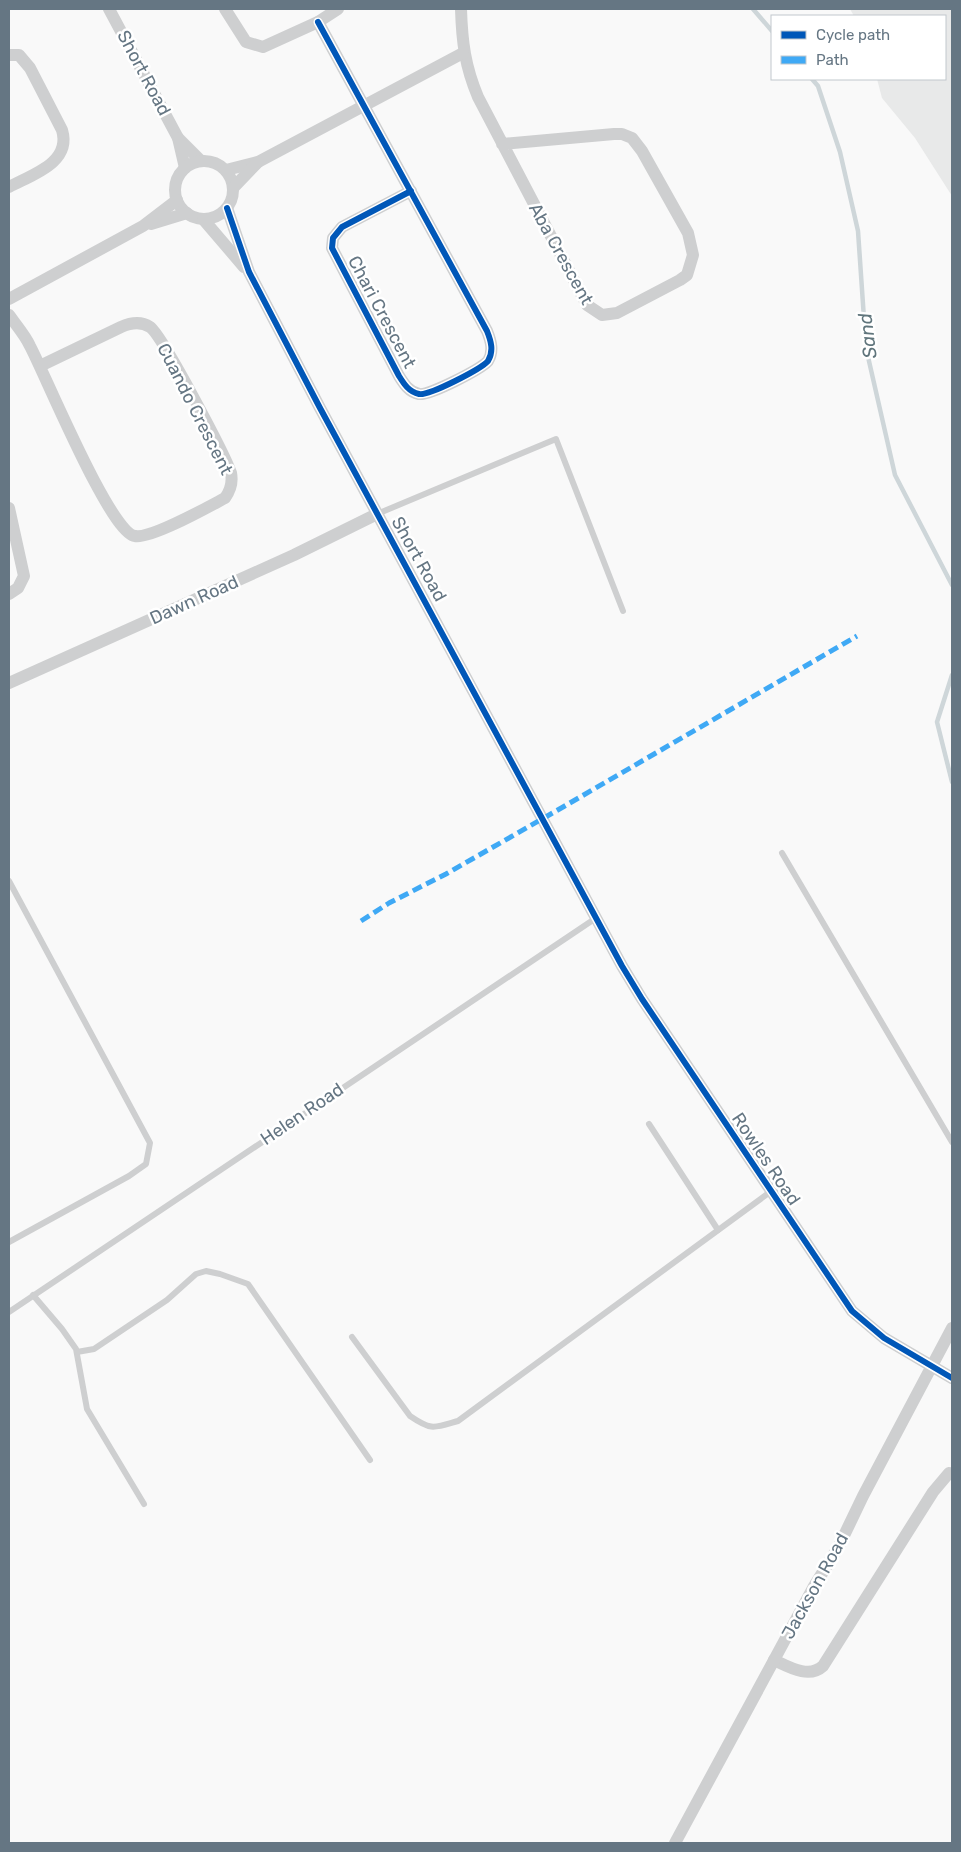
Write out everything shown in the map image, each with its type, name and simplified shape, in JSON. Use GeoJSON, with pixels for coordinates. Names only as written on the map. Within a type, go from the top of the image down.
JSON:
{"type":"FeatureCollection","features":[{"type":"Feature","properties":{"kind":"street","name":"Short Road"},"geometry":{"type":"LineString","coordinates":[[109,9],[178,138],[185,168]]}},
{"type":"Feature","properties":{"kind":"street"},"geometry":{"type":"LineString","coordinates":[[225,9],[241,37],[246,42],[257,47],[266,46],[318,22],[338,9]]}},
{"type":"Feature","properties":{"kind":"street","name":"Aba Crescent"},"geometry":{"type":"LineString","coordinates":[[461,9],[463,53],[478,97],[502,144],[582,298],[591,310],[602,316],[617,313],[686,275],[694,255],[688,233],[642,151],[632,138],[626,135],[614,134],[502,144]]}},
{"type":"Feature","properties":{"kind":"street","name":"Chari Crescent"},"geometry":{"type":"LineString","coordinates":[[318,22],[488,331],[492,344],[491,355],[483,365],[434,391],[420,394],[410,390],[399,376],[332,248],[333,238],[342,227],[410,191]]}},
{"type":"Feature","properties":{"kind":"street"},"geometry":{"type":"LineString","coordinates":[[226,170],[258,162],[463,53]]}},
{"type":"Feature","properties":{"kind":"street"},"geometry":{"type":"LineString","coordinates":[[9,55],[19,55],[30,68],[62,130],[64,139],[60,155],[53,163],[9,187]]}},
{"type":"Feature","properties":{"kind":"street","name":"Short Road"},"geometry":{"type":"LineString","coordinates":[[178,138],[201,161]]}},
{"type":"Feature","properties":{"kind":"street"},"geometry":{"type":"LineString","coordinates":[[201,161],[218,164],[226,170],[233,188],[232,199],[227,208],[219,215],[203,219],[187,213],[177,200],[176,183],[185,168],[201,161]]}},
{"type":"Feature","properties":{"kind":"street"},"geometry":{"type":"LineString","coordinates":[[233,188],[258,162]]}},
{"type":"Feature","properties":{"kind":"street"},"geometry":{"type":"LineString","coordinates":[[9,299],[143,226],[177,200]]}},
{"type":"Feature","properties":{"kind":"street","name":"Short Road"},"geometry":{"type":"LineString","coordinates":[[227,208],[250,272],[377,514],[596,918]]}},
{"type":"Feature","properties":{"kind":"street"},"geometry":{"type":"LineString","coordinates":[[143,226],[187,213]]}},
{"type":"Feature","properties":{"kind":"street","name":"Short Road"},"geometry":{"type":"LineString","coordinates":[[203,219],[250,272]]}},
{"type":"Feature","properties":{"kind":"street","name":"Cuando Crescent"},"geometry":{"type":"LineString","coordinates":[[9,315],[29,343],[56,404],[86,463],[112,513],[127,534],[134,536],[151,534],[225,498],[228,494],[232,481],[231,473],[167,351],[149,326],[138,323],[121,327],[40,366]]}},
{"type":"Feature","properties":{"kind":"street"},"geometry":{"type":"LineString","coordinates":[[9,508],[24,576],[18,588],[9,594]]}},
{"type":"Feature","properties":{"kind":"street","name":"Dawn Road"},"geometry":{"type":"LineString","coordinates":[[9,683],[285,559],[377,514]]}},
{"type":"Feature","properties":{"kind":"street","name":"Rowles Road"},"geometry":{"type":"LineString","coordinates":[[596,918],[642,999],[842,1299],[856,1316],[884,1338],[952,1378]]}},
{"type":"Feature","properties":{"kind":"street","name":"Jackson Road"},"geometry":{"type":"LineString","coordinates":[[675,1843],[774,1660],[839,1546],[952,1328]]}},
{"type":"Feature","properties":{"kind":"street"},"geometry":{"type":"LineString","coordinates":[[774,1660],[806,1672],[816,1671],[823,1666],[894,1558],[934,1492],[949,1474]]}},
{"type":"Feature","properties":{"kind":"lane"},"geometry":{"type":"LineString","coordinates":[[377,514],[556,439],[623,611]]}},
{"type":"Feature","properties":{"kind":"lane"},"geometry":{"type":"LineString","coordinates":[[782,853],[952,1142]]}},
{"type":"Feature","properties":{"kind":"lane"},"geometry":{"type":"LineString","coordinates":[[9,881],[150,1143],[146,1164],[129,1176],[9,1242]]}},
{"type":"Feature","properties":{"kind":"lane","name":"Helen Road"},"geometry":{"type":"LineString","coordinates":[[9,1312],[596,918]]}},
{"type":"Feature","properties":{"kind":"lane"},"geometry":{"type":"LineString","coordinates":[[649,1124],[718,1230]]}},
{"type":"Feature","properties":{"kind":"lane"},"geometry":{"type":"LineString","coordinates":[[352,1337],[410,1416],[422,1424],[435,1428],[458,1421],[770,1192]]}},
{"type":"Feature","properties":{"kind":"lane"},"geometry":{"type":"LineString","coordinates":[[77,1352],[94,1349],[167,1300],[196,1274],[206,1271],[248,1284],[370,1460]]}},
{"type":"Feature","properties":{"kind":"lane"},"geometry":{"type":"LineString","coordinates":[[33,1296],[62,1328],[77,1352],[87,1409],[144,1504]]}},
{"type":"Feature","properties":{"kind":"shaded area"},"geometry":{"type":"Polygon","coordinates":[[[850,9],[952,9],[952,196],[915,138],[882,98],[877,80],[946,80],[946,15],[853,15],[850,9]]]}},
{"type":"Feature","properties":{"kind":"waterway","name":"Sand"},"geometry":{"type":"LineString","coordinates":[[753,9],[771,30]]}},
{"type":"Feature","properties":{"kind":"waterway","name":"Sand"},"geometry":{"type":"LineString","coordinates":[[813,80],[818,86],[840,152],[858,231],[866,348],[895,475],[952,585]]}},
{"type":"Feature","properties":{"kind":"waterway","name":"Sand"},"geometry":{"type":"LineString","coordinates":[[952,675],[937,722],[952,782]]}},
{"type":"Feature","properties":{"kind":"marked path"},"geometry":{"type":"LineString","coordinates":[[361,921],[389,903],[446,874],[563,807],[857,636]]}},
{"type":"Feature","properties":{"kind":"cycle path"},"geometry":{"type":"LineString","coordinates":[[318,22],[487,331],[490,338],[491,354],[488,361],[483,365],[443,387],[419,394],[410,390],[399,376],[332,248],[333,238],[342,227],[411,191]]}},
{"type":"Feature","properties":{"kind":"cycle path"},"geometry":{"type":"LineString","coordinates":[[227,208],[249,272],[320,408],[622,966],[642,999],[852,1311],[884,1338],[952,1378]]}}]}
